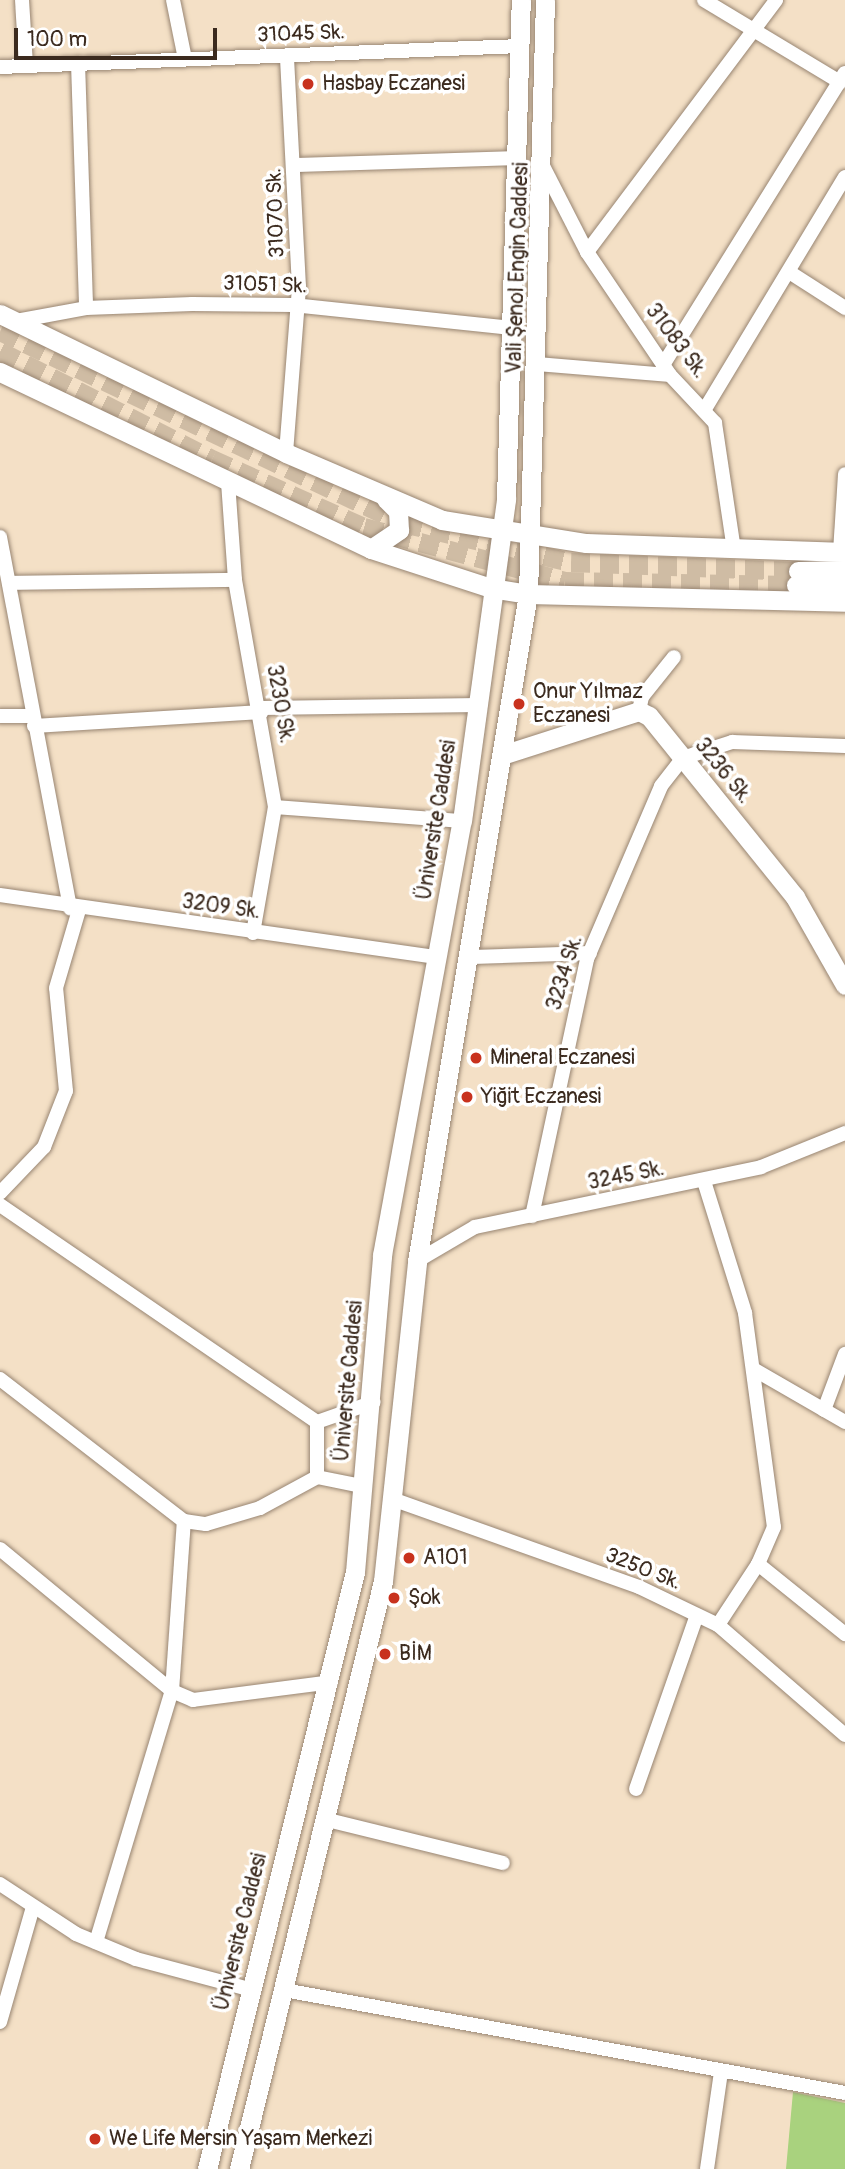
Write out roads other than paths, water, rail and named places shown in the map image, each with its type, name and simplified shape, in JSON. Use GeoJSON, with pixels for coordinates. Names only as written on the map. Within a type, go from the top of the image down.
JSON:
{"type":"FeatureCollection","features":[{"type":"Feature","properties":{"kind":"main road","name":"Vali Şenol Engin Caddesi"},"geometry":{"type":"LineString","coordinates":[[491,588],[506,499],[519,158],[521,0]]}},
{"type":"Feature","properties":{"kind":"main road","name":"Vali Şenol Engin Caddesi"},"geometry":{"type":"LineString","coordinates":[[528,594],[544,168],[545,0]]}},
{"type":"Feature","properties":{"kind":"main road"},"geometry":{"type":"LineString","coordinates":[[8,317],[285,453],[386,499],[499,533],[843,558]]}},
{"type":"Feature","properties":{"kind":"main road"},"geometry":{"type":"LineString","coordinates":[[0,372],[371,549],[491,588],[528,594],[845,602]]}},
{"type":"Feature","properties":{"kind":"main road"},"geometry":{"type":"LineString","coordinates":[[371,549],[399,530],[398,512],[386,499]]}},
{"type":"Feature","properties":{"kind":"main road"},"geometry":{"type":"LineString","coordinates":[[843,558],[797,578],[845,585]]}},
{"type":"Feature","properties":{"kind":"main road","name":"Üniversite Caddesi"},"geometry":{"type":"LineString","coordinates":[[206,2169],[249,1989],[331,1682],[355,1572],[362,1486],[374,1402],[382,1255],[462,821],[479,705],[491,588]]}},
{"type":"Feature","properties":{"kind":"main road"},"geometry":{"type":"LineString","coordinates":[[239,2169],[328,1820],[383,1581],[417,1261],[472,957],[528,594]]}},
{"type":"Feature","properties":{"kind":"main road"},"geometry":{"type":"LineString","coordinates":[[502,754],[639,711]]}},
{"type":"Feature","properties":{"kind":"main road","name":"3236 Sk."},"geometry":{"type":"LineString","coordinates":[[639,711],[683,758],[795,897],[845,985]]}},
{"type":"Feature","properties":{"kind":"street"},"geometry":{"type":"LineString","coordinates":[[22,0],[26,66]]}},
{"type":"Feature","properties":{"kind":"street"},"geometry":{"type":"LineString","coordinates":[[173,0],[185,59]]}},
{"type":"Feature","properties":{"kind":"street"},"geometry":{"type":"LineString","coordinates":[[538,364],[667,370],[842,78],[751,32],[704,0]]}},
{"type":"Feature","properties":{"kind":"street"},"geometry":{"type":"LineString","coordinates":[[587,252],[776,0]]}},
{"type":"Feature","properties":{"kind":"street","name":"31045 Sk."},"geometry":{"type":"LineString","coordinates":[[0,67],[521,46]]}},
{"type":"Feature","properties":{"kind":"street","name":"31070 Sk."},"geometry":{"type":"LineString","coordinates":[[285,453],[293,305],[299,287],[296,165],[287,55]]}},
{"type":"Feature","properties":{"kind":"street"},"geometry":{"type":"LineString","coordinates":[[79,63],[86,308]]}},
{"type":"Feature","properties":{"kind":"street"},"geometry":{"type":"LineString","coordinates":[[296,165],[519,158]]}},
{"type":"Feature","properties":{"kind":"street","name":"31083 Sk."},"geometry":{"type":"LineString","coordinates":[[544,168],[587,252],[667,370],[705,409],[723,449],[734,550]]}},
{"type":"Feature","properties":{"kind":"street"},"geometry":{"type":"LineString","coordinates":[[705,409],[845,177]]}},
{"type":"Feature","properties":{"kind":"street"},"geometry":{"type":"LineString","coordinates":[[789,272],[845,308]]}},
{"type":"Feature","properties":{"kind":"street","name":"31051 Sk."},"geometry":{"type":"LineString","coordinates":[[8,317],[86,308],[293,305],[512,328]]}},
{"type":"Feature","properties":{"kind":"street"},"geometry":{"type":"LineString","coordinates":[[843,558],[845,474]]}},
{"type":"Feature","properties":{"kind":"street","name":"3230 Sk."},"geometry":{"type":"LineString","coordinates":[[228,482],[235,580],[261,710],[275,807],[253,933]]}},
{"type":"Feature","properties":{"kind":"street"},"geometry":{"type":"LineString","coordinates":[[0,537],[33,721],[75,909],[56,988],[66,1091],[44,1147],[0,1193]]}},
{"type":"Feature","properties":{"kind":"street"},"geometry":{"type":"LineString","coordinates":[[9,583],[235,580]]}},
{"type":"Feature","properties":{"kind":"street"},"geometry":{"type":"LineString","coordinates":[[639,711],[642,697],[674,657]]}},
{"type":"Feature","properties":{"kind":"street"},"geometry":{"type":"LineString","coordinates":[[0,716],[33,721],[261,710],[479,705]]}},
{"type":"Feature","properties":{"kind":"street"},"geometry":{"type":"LineString","coordinates":[[683,758],[732,742],[845,746]]}},
{"type":"Feature","properties":{"kind":"street","name":"3234 Sk."},"geometry":{"type":"LineString","coordinates":[[532,1216],[590,953],[661,786],[683,758]]}},
{"type":"Feature","properties":{"kind":"street"},"geometry":{"type":"LineString","coordinates":[[275,807],[462,821]]}},
{"type":"Feature","properties":{"kind":"street","name":"3209 Sk."},"geometry":{"type":"LineString","coordinates":[[0,895],[75,909],[437,957]]}},
{"type":"Feature","properties":{"kind":"street"},"geometry":{"type":"LineString","coordinates":[[472,957],[590,953]]}},
{"type":"Feature","properties":{"kind":"street","name":"3245 Sk."},"geometry":{"type":"LineString","coordinates":[[417,1261],[475,1227],[761,1167],[845,1133]]}},
{"type":"Feature","properties":{"kind":"street"},"geometry":{"type":"LineString","coordinates":[[704,1181],[745,1313],[755,1370],[774,1527],[758,1564],[718,1625]]}},
{"type":"Feature","properties":{"kind":"street"},"geometry":{"type":"LineString","coordinates":[[0,1205],[317,1422]]}},
{"type":"Feature","properties":{"kind":"street"},"geometry":{"type":"LineString","coordinates":[[824,1410],[845,1354]]}},
{"type":"Feature","properties":{"kind":"street"},"geometry":{"type":"LineString","coordinates":[[755,1370],[845,1422]]}},
{"type":"Feature","properties":{"kind":"street"},"geometry":{"type":"LineString","coordinates":[[0,1379],[184,1521],[206,1524],[260,1508],[317,1477],[362,1486]]}},
{"type":"Feature","properties":{"kind":"street"},"geometry":{"type":"LineString","coordinates":[[317,1422],[374,1402]]}},
{"type":"Feature","properties":{"kind":"street"},"geometry":{"type":"LineString","coordinates":[[317,1422],[317,1477]]}},
{"type":"Feature","properties":{"kind":"street","name":"3250 Sk."},"geometry":{"type":"LineString","coordinates":[[392,1500],[639,1587],[718,1625],[845,1735]]}},
{"type":"Feature","properties":{"kind":"street"},"geometry":{"type":"LineString","coordinates":[[96,1942],[172,1691],[184,1521]]}},
{"type":"Feature","properties":{"kind":"street"},"geometry":{"type":"LineString","coordinates":[[0,1549],[172,1691],[193,1700],[331,1682]]}},
{"type":"Feature","properties":{"kind":"street"},"geometry":{"type":"LineString","coordinates":[[758,1564],[845,1634]]}},
{"type":"Feature","properties":{"kind":"street"},"geometry":{"type":"LineString","coordinates":[[636,1789],[697,1615]]}},
{"type":"Feature","properties":{"kind":"street"},"geometry":{"type":"LineString","coordinates":[[328,1820],[503,1863]]}},
{"type":"Feature","properties":{"kind":"street"},"geometry":{"type":"LineString","coordinates":[[0,1884],[33,1907],[96,1942],[249,1989]]}},
{"type":"Feature","properties":{"kind":"street"},"geometry":{"type":"LineString","coordinates":[[0,2022],[33,1907]]}},
{"type":"Feature","properties":{"kind":"street"},"geometry":{"type":"LineString","coordinates":[[284,1990],[845,2093]]}},
{"type":"Feature","properties":{"kind":"street"},"geometry":{"type":"LineString","coordinates":[[707,2169],[721,2072]]}},
{"type":"Feature","properties":{"kind":"tunnel"},"geometry":{"type":"LineString","coordinates":[[0,331],[403,523],[571,562],[798,571]]}},
{"type":"Feature","properties":{"kind":"tunnel"},"geometry":{"type":"LineString","coordinates":[[0,351],[212,459],[364,527],[565,581],[796,585]]}},
{"type":"Feature","properties":{"kind":"place","name":"Hasbay Eczanesi"},"geometry":{"type":"Point","coordinates":[308,84]}},
{"type":"Feature","properties":{"kind":"place","name":"Onur Yılmaz Eczanesi"},"geometry":{"type":"Point","coordinates":[519,704]}},
{"type":"Feature","properties":{"kind":"place","name":"Mineral Eczanesi"},"geometry":{"type":"Point","coordinates":[476,1058]}},
{"type":"Feature","properties":{"kind":"place","name":"Yiğit Eczanesi"},"geometry":{"type":"Point","coordinates":[467,1097]}},
{"type":"Feature","properties":{"kind":"place","name":"A101"},"geometry":{"type":"Point","coordinates":[409,1558]}},
{"type":"Feature","properties":{"kind":"place","name":"Şok"},"geometry":{"type":"Point","coordinates":[394,1598]}},
{"type":"Feature","properties":{"kind":"place","name":"BİM"},"geometry":{"type":"Point","coordinates":[385,1654]}},
{"type":"Feature","properties":{"kind":"place","name":"We Life Mersin Yaşam Merkezi"},"geometry":{"type":"Point","coordinates":[95,2139]}}]}
